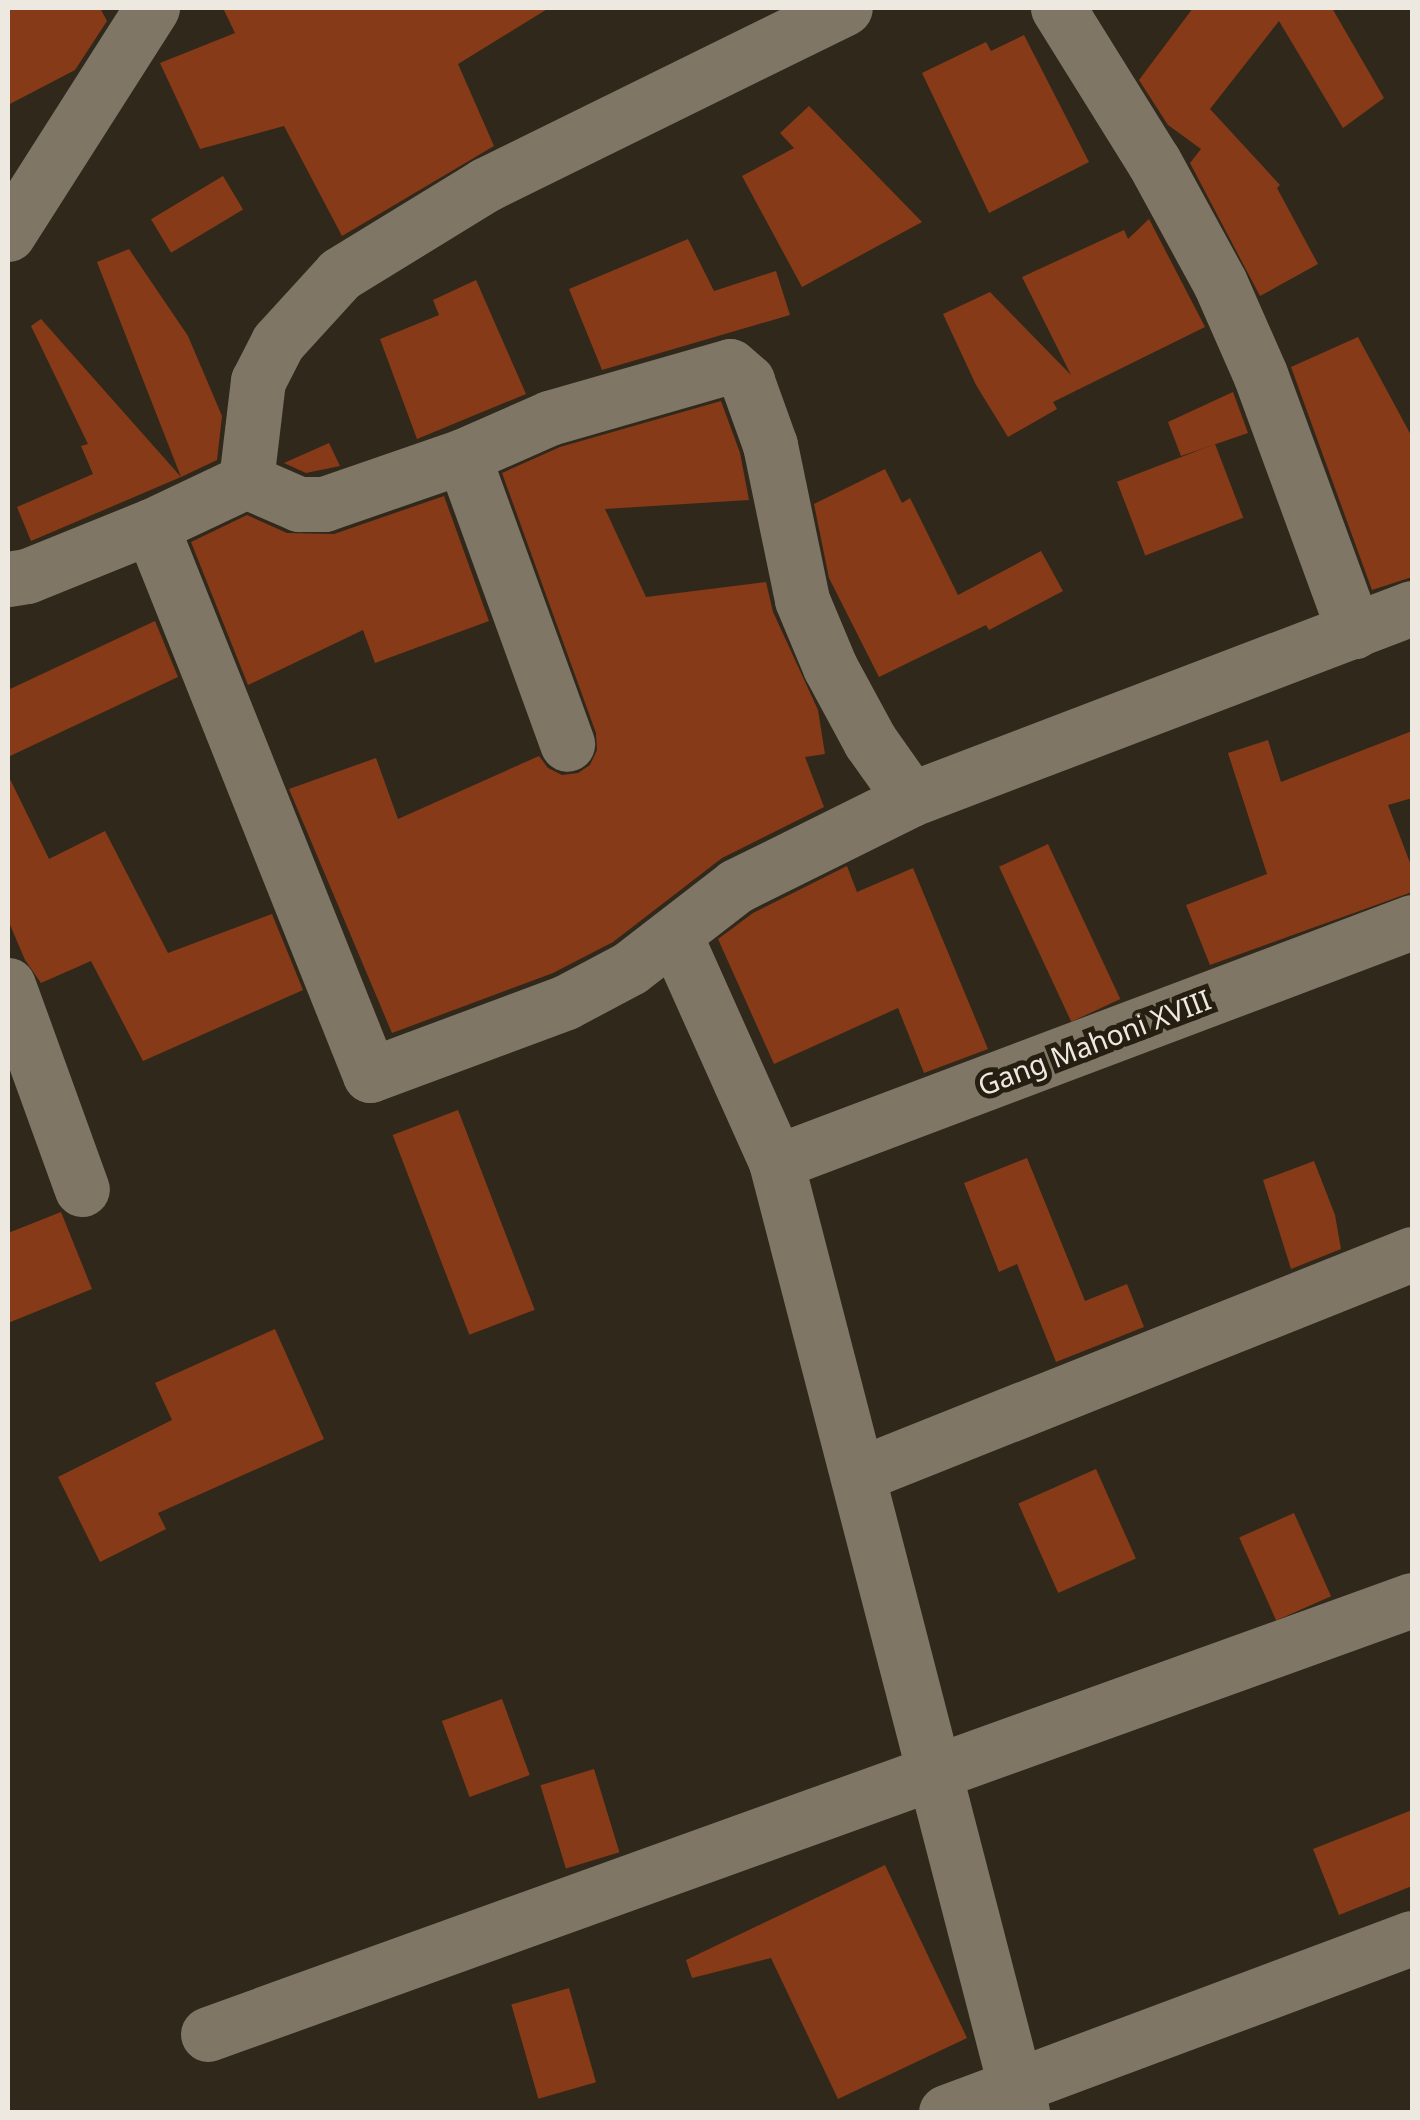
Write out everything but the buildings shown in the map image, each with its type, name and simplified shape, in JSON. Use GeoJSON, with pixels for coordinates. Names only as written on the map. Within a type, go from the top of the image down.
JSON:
{"type":"FeatureCollection","features":[{"type":"Feature","properties":{"kind":"street"},"geometry":{"type":"LineString","coordinates":[[246,481],[258,381],[278,342],[340,274],[485,185],[845,8]]}},
{"type":"Feature","properties":{"kind":"street"},"geometry":{"type":"LineString","coordinates":[[1058,8],[1154,162],[1220,283],[1260,374],[1354,631]]}},
{"type":"Feature","properties":{"kind":"street"},"geometry":{"type":"LineString","coordinates":[[8,234],[136,17]]}},
{"type":"Feature","properties":{"kind":"street"},"geometry":{"type":"LineString","coordinates":[[8,579],[28,576],[151,526],[246,481],[300,504],[324,504],[463,456],[549,418],[719,368],[738,368],[749,386],[770,445],[802,600],[862,726],[911,799]]}},
{"type":"Feature","properties":{"kind":"street"},"geometry":{"type":"LineString","coordinates":[[463,456],[567,744]]}},
{"type":"Feature","properties":{"kind":"street"},"geometry":{"type":"LineString","coordinates":[[151,526],[370,1075],[566,1002],[630,968],[736,886],[911,799],[1412,608]]}},
{"type":"Feature","properties":{"kind":"street","name":"Gang Mahoni XVIII"},"geometry":{"type":"LineString","coordinates":[[776,1162],[1412,922]]}},
{"type":"Feature","properties":{"kind":"street"},"geometry":{"type":"LineString","coordinates":[[675,936],[776,1162],[860,1474],[1019,2100]]}},
{"type":"Feature","properties":{"kind":"street"},"geometry":{"type":"LineString","coordinates":[[8,984],[82,1189]]}},
{"type":"Feature","properties":{"kind":"street"},"geometry":{"type":"LineString","coordinates":[[860,1474],[1412,1254]]}},
{"type":"Feature","properties":{"kind":"street"},"geometry":{"type":"LineString","coordinates":[[208,2034],[936,1776],[1412,1600]]}},
{"type":"Feature","properties":{"kind":"street"},"geometry":{"type":"LineString","coordinates":[[946,2112],[1019,2100],[1412,1938]]}}]}
